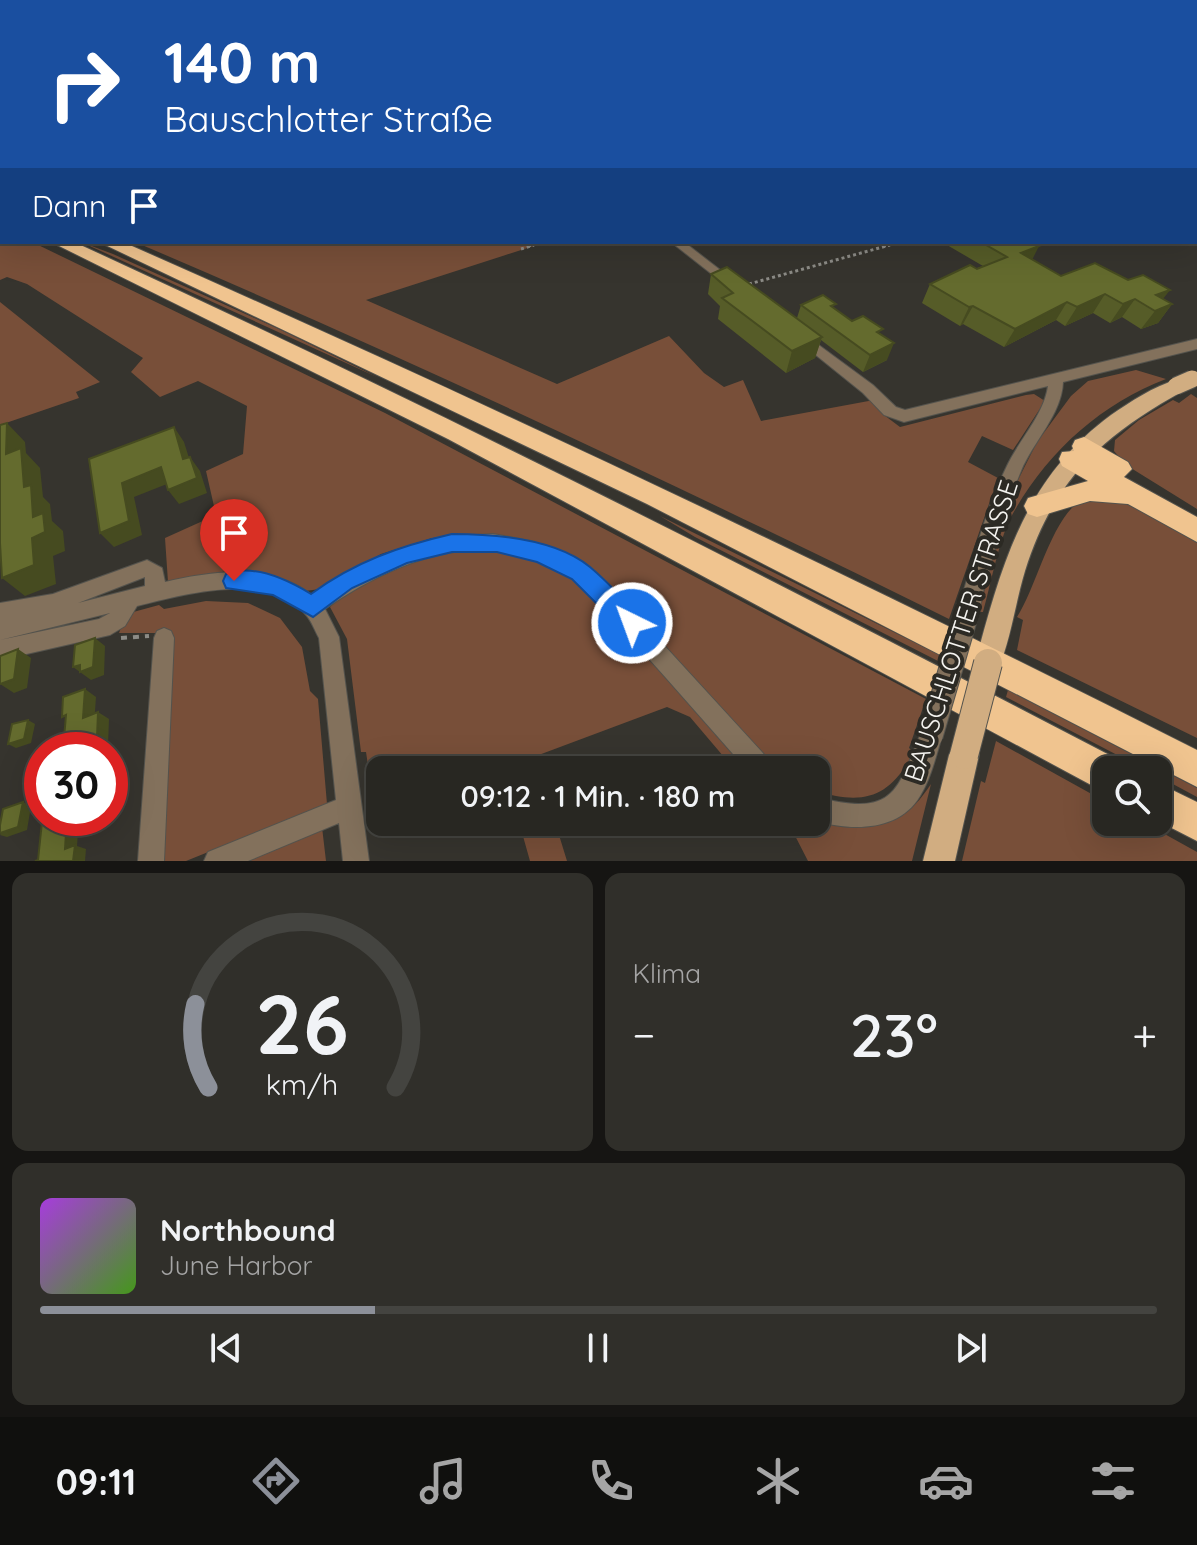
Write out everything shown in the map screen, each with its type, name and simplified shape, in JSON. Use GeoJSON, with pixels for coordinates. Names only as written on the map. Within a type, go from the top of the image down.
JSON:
{"type":"FeatureCollection","features":[{"type":"Feature","properties":{"kind":"highway"},"geometry":{"type":"LineString","coordinates":[[64,244],[317,362],[659,537],[1092,766]]}},
{"type":"Feature","properties":{"kind":"highway"},"geometry":{"type":"LineString","coordinates":[[112,244],[544,442],[1189,763]]}},
{"type":"Feature","properties":{"kind":"highway"},"geometry":{"type":"LineString","coordinates":[[1077,453],[1138,498],[1197,531]]}},
{"type":"Feature","properties":{"kind":"highway"},"geometry":{"type":"LineString","coordinates":[[1077,453],[1197,515]]}},
{"type":"Feature","properties":{"kind":"highway"},"geometry":{"type":"LineString","coordinates":[[1037,506],[1090,491],[1138,498]]}},
{"type":"Feature","properties":{"kind":"highway"},"geometry":{"type":"LineString","coordinates":[[1172,809],[1197,822]]}},
{"type":"Feature","properties":{"kind":"main road"},"geometry":{"type":"LineString","coordinates":[[939,861],[1004,600],[1019,550],[1037,506],[1077,453],[1118,418],[1188,381]]}},
{"type":"Feature","properties":{"kind":"street"},"geometry":{"type":"LineString","coordinates":[[680,244],[738,288]]}},
{"type":"Feature","properties":{"kind":"street"},"geometry":{"type":"LineString","coordinates":[[784,323],[860,382],[890,411],[907,416],[1197,344]]}},
{"type":"Feature","properties":{"kind":"street","name":"BAUSCHLOTTER STRASSE"},"geometry":{"type":"LineString","coordinates":[[830,812],[853,816],[896,807],[912,788],[931,736],[1001,496],[1028,439],[1053,402],[1057,392],[1056,380]]}},
{"type":"Feature","properties":{"kind":"street"},"geometry":{"type":"LineString","coordinates":[[313,606],[361,573],[415,551],[481,541],[512,545],[541,554],[580,572],[600,589],[750,756]]}},
{"type":"Feature","properties":{"kind":"street"},"geometry":{"type":"LineString","coordinates":[[0,612],[53,603],[147,568],[155,574],[155,593]]}},
{"type":"Feature","properties":{"kind":"street"},"geometry":{"type":"LineString","coordinates":[[0,630],[213,582],[251,581],[277,586],[313,606],[329,637],[356,861]]}},
{"type":"Feature","properties":{"kind":"street"},"geometry":{"type":"LineString","coordinates":[[0,650],[103,628],[118,619],[130,599]]}},
{"type":"Feature","properties":{"kind":"street"},"geometry":{"type":"LineString","coordinates":[[151,861],[164,638]]}},
{"type":"Feature","properties":{"kind":"street"},"geometry":{"type":"LineString","coordinates":[[217,861],[349,807]]}},
{"type":"Feature","properties":{"kind":"path"},"geometry":{"type":"LineString","coordinates":[[521,249],[535,244]]}},
{"type":"Feature","properties":{"kind":"path"},"geometry":{"type":"LineString","coordinates":[[738,288],[892,244]]}},
{"type":"Feature","properties":{"kind":"path"},"geometry":{"type":"LineString","coordinates":[[103,628],[107,637],[164,638]]}},
{"type":"Feature","properties":{"kind":"shaded area"},"geometry":{"type":"Polygon","coordinates":[[[0,244],[36,244],[385,413],[926,699],[909,748],[914,752],[895,779],[874,794],[849,798],[830,794],[830,756],[765,756],[611,588],[582,564],[548,547],[494,534],[432,538],[381,554],[320,589],[305,591],[276,576],[233,570],[168,582],[165,538],[216,515],[206,471],[243,454],[247,406],[198,381],[160,397],[131,372],[143,358],[27,284],[7,277],[0,280],[0,244]]]}},
{"type":"Feature","properties":{"kind":"shaded area"},"geometry":{"type":"Polygon","coordinates":[[[85,244],[281,330],[379,378],[85,244]]]}},
{"type":"Feature","properties":{"kind":"shaded area"},"geometry":{"type":"Polygon","coordinates":[[[140,244],[540,244],[366,300],[557,384],[669,336],[704,373],[724,387],[743,380],[761,421],[874,400],[884,415],[900,427],[1026,395],[1034,394],[1045,401],[1013,450],[982,436],[968,462],[998,478],[949,619],[545,425],[140,244]]]}},
{"type":"Feature","properties":{"kind":"shaded area"},"geometry":{"type":"Polygon","coordinates":[[[0,302],[100,382],[76,392],[79,398],[0,425],[0,302]]]}},
{"type":"Feature","properties":{"kind":"shaded area"},"geometry":{"type":"Polygon","coordinates":[[[1136,370],[1166,379],[1119,402],[1097,417],[1040,472],[1006,527],[983,612],[980,612],[1000,516],[1037,442],[1071,396],[1088,381],[1136,370]]]}},
{"type":"Feature","properties":{"kind":"shaded area"},"geometry":{"type":"Polygon","coordinates":[[[1191,394],[1197,398],[1197,509],[1126,465],[1114,451],[1115,440],[1139,420],[1173,400],[1179,403],[1191,394]]]}},
{"type":"Feature","properties":{"kind":"shaded area"},"geometry":{"type":"Polygon","coordinates":[[[1120,499],[1197,536],[1197,738],[1017,650],[1023,620],[1017,617],[1061,523],[1080,501],[1120,499]]]}},
{"type":"Feature","properties":{"kind":"shaded area"},"geometry":{"type":"Polygon","coordinates":[[[660,516],[940,655],[938,661],[695,537],[660,516]]]}},
{"type":"Feature","properties":{"kind":"shaded area"},"geometry":{"type":"Polygon","coordinates":[[[459,551],[503,552],[544,562],[579,581],[616,616],[741,756],[723,756],[690,717],[667,707],[536,756],[367,756],[366,752],[361,752],[347,639],[330,607],[375,577],[424,559],[459,551]]]}},
{"type":"Feature","properties":{"kind":"shaded area"},"geometry":{"type":"Polygon","coordinates":[[[206,601],[248,603],[280,618],[302,647],[310,691],[318,699],[327,804],[186,861],[162,861],[171,633],[119,633],[126,614],[159,605],[164,609],[206,601]]]}},
{"type":"Feature","properties":{"kind":"shaded area"},"geometry":{"type":"Polygon","coordinates":[[[1008,690],[1135,756],[1119,756],[1006,697],[1008,690]]]}},
{"type":"Feature","properties":{"kind":"shaded area"},"geometry":{"type":"Polygon","coordinates":[[[996,741],[1092,794],[1092,836],[1168,836],[1197,852],[1197,861],[962,861],[981,781],[985,783],[996,741]]]}},
{"type":"Feature","properties":{"kind":"shaded area"},"geometry":{"type":"Polygon","coordinates":[[[1172,775],[1197,788],[1197,797],[1172,784],[1172,775]]]}},
{"type":"Feature","properties":{"kind":"shaded area"},"geometry":{"type":"Polygon","coordinates":[[[931,784],[912,861],[808,861],[795,836],[830,836],[830,818],[881,823],[894,819],[919,801],[931,784]]]}},
{"type":"Feature","properties":{"kind":"shaded area"},"geometry":{"type":"Polygon","coordinates":[[[322,827],[326,861],[237,861],[322,827]]]}},
{"type":"Feature","properties":{"kind":"shaded area"},"geometry":{"type":"Polygon","coordinates":[[[523,836],[559,836],[567,861],[530,861],[523,836]]]}},
{"type":"Feature","properties":{"kind":"building"},"geometry":{"type":"Polygon","coordinates":[[[984,244],[1036,244],[1039,246],[1021,253],[1061,276],[1095,263],[1128,280],[1143,275],[1170,290],[1156,295],[1172,304],[1155,311],[1135,299],[1123,304],[1105,294],[1077,307],[1067,302],[1015,329],[930,284],[970,265],[977,269],[1007,257],[984,244]]]}},
{"type":"Feature","properties":{"kind":"building"},"geometry":{"type":"Polygon","coordinates":[[[727,267],[822,337],[792,351],[722,298],[733,293],[711,274],[727,267]]]}},
{"type":"Feature","properties":{"kind":"building"},"geometry":{"type":"Polygon","coordinates":[[[823,295],[836,304],[831,306],[852,321],[863,316],[883,329],[877,332],[894,343],[870,355],[801,305],[823,295]]]}},
{"type":"Feature","properties":{"kind":"building"},"geometry":{"type":"Polygon","coordinates":[[[7,423],[6,454],[21,448],[24,487],[31,485],[33,517],[43,513],[45,532],[32,538],[34,565],[2,578],[0,425],[7,423]]]}},
{"type":"Feature","properties":{"kind":"building"},"geometry":{"type":"Polygon","coordinates":[[[174,427],[183,459],[190,457],[197,478],[168,490],[161,467],[122,483],[129,521],[100,533],[89,459],[174,427]]]}},
{"type":"Feature","properties":{"kind":"building"},"geometry":{"type":"Polygon","coordinates":[[[95,638],[93,667],[80,672],[80,665],[73,667],[75,645],[95,638]]]}},
{"type":"Feature","properties":{"kind":"building"},"geometry":{"type":"Polygon","coordinates":[[[18,649],[14,679],[0,684],[0,656],[18,649]]]}},
{"type":"Feature","properties":{"kind":"building"},"geometry":{"type":"Polygon","coordinates":[[[85,689],[83,718],[98,712],[97,732],[65,732],[63,697],[85,689]]]}},
{"type":"Feature","properties":{"kind":"building"},"geometry":{"type":"Polygon","coordinates":[[[28,720],[24,739],[8,744],[12,724],[28,720]]]}},
{"type":"Feature","properties":{"kind":"building"},"geometry":{"type":"Polygon","coordinates":[[[23,802],[18,827],[0,833],[3,809],[23,802]]]}},
{"type":"Feature","properties":{"kind":"building"},"geometry":{"type":"Polygon","coordinates":[[[41,836],[66,836],[65,849],[75,845],[73,861],[35,861],[38,860],[41,836]]]}},
{"type":"Feature","properties":{"kind":"route"},"geometry":{"type":"LineString","coordinates":[[234,581],[277,586],[313,606],[345,581],[374,566],[415,551],[481,541],[512,545],[566,564],[587,577],[632,623]]}}]}
